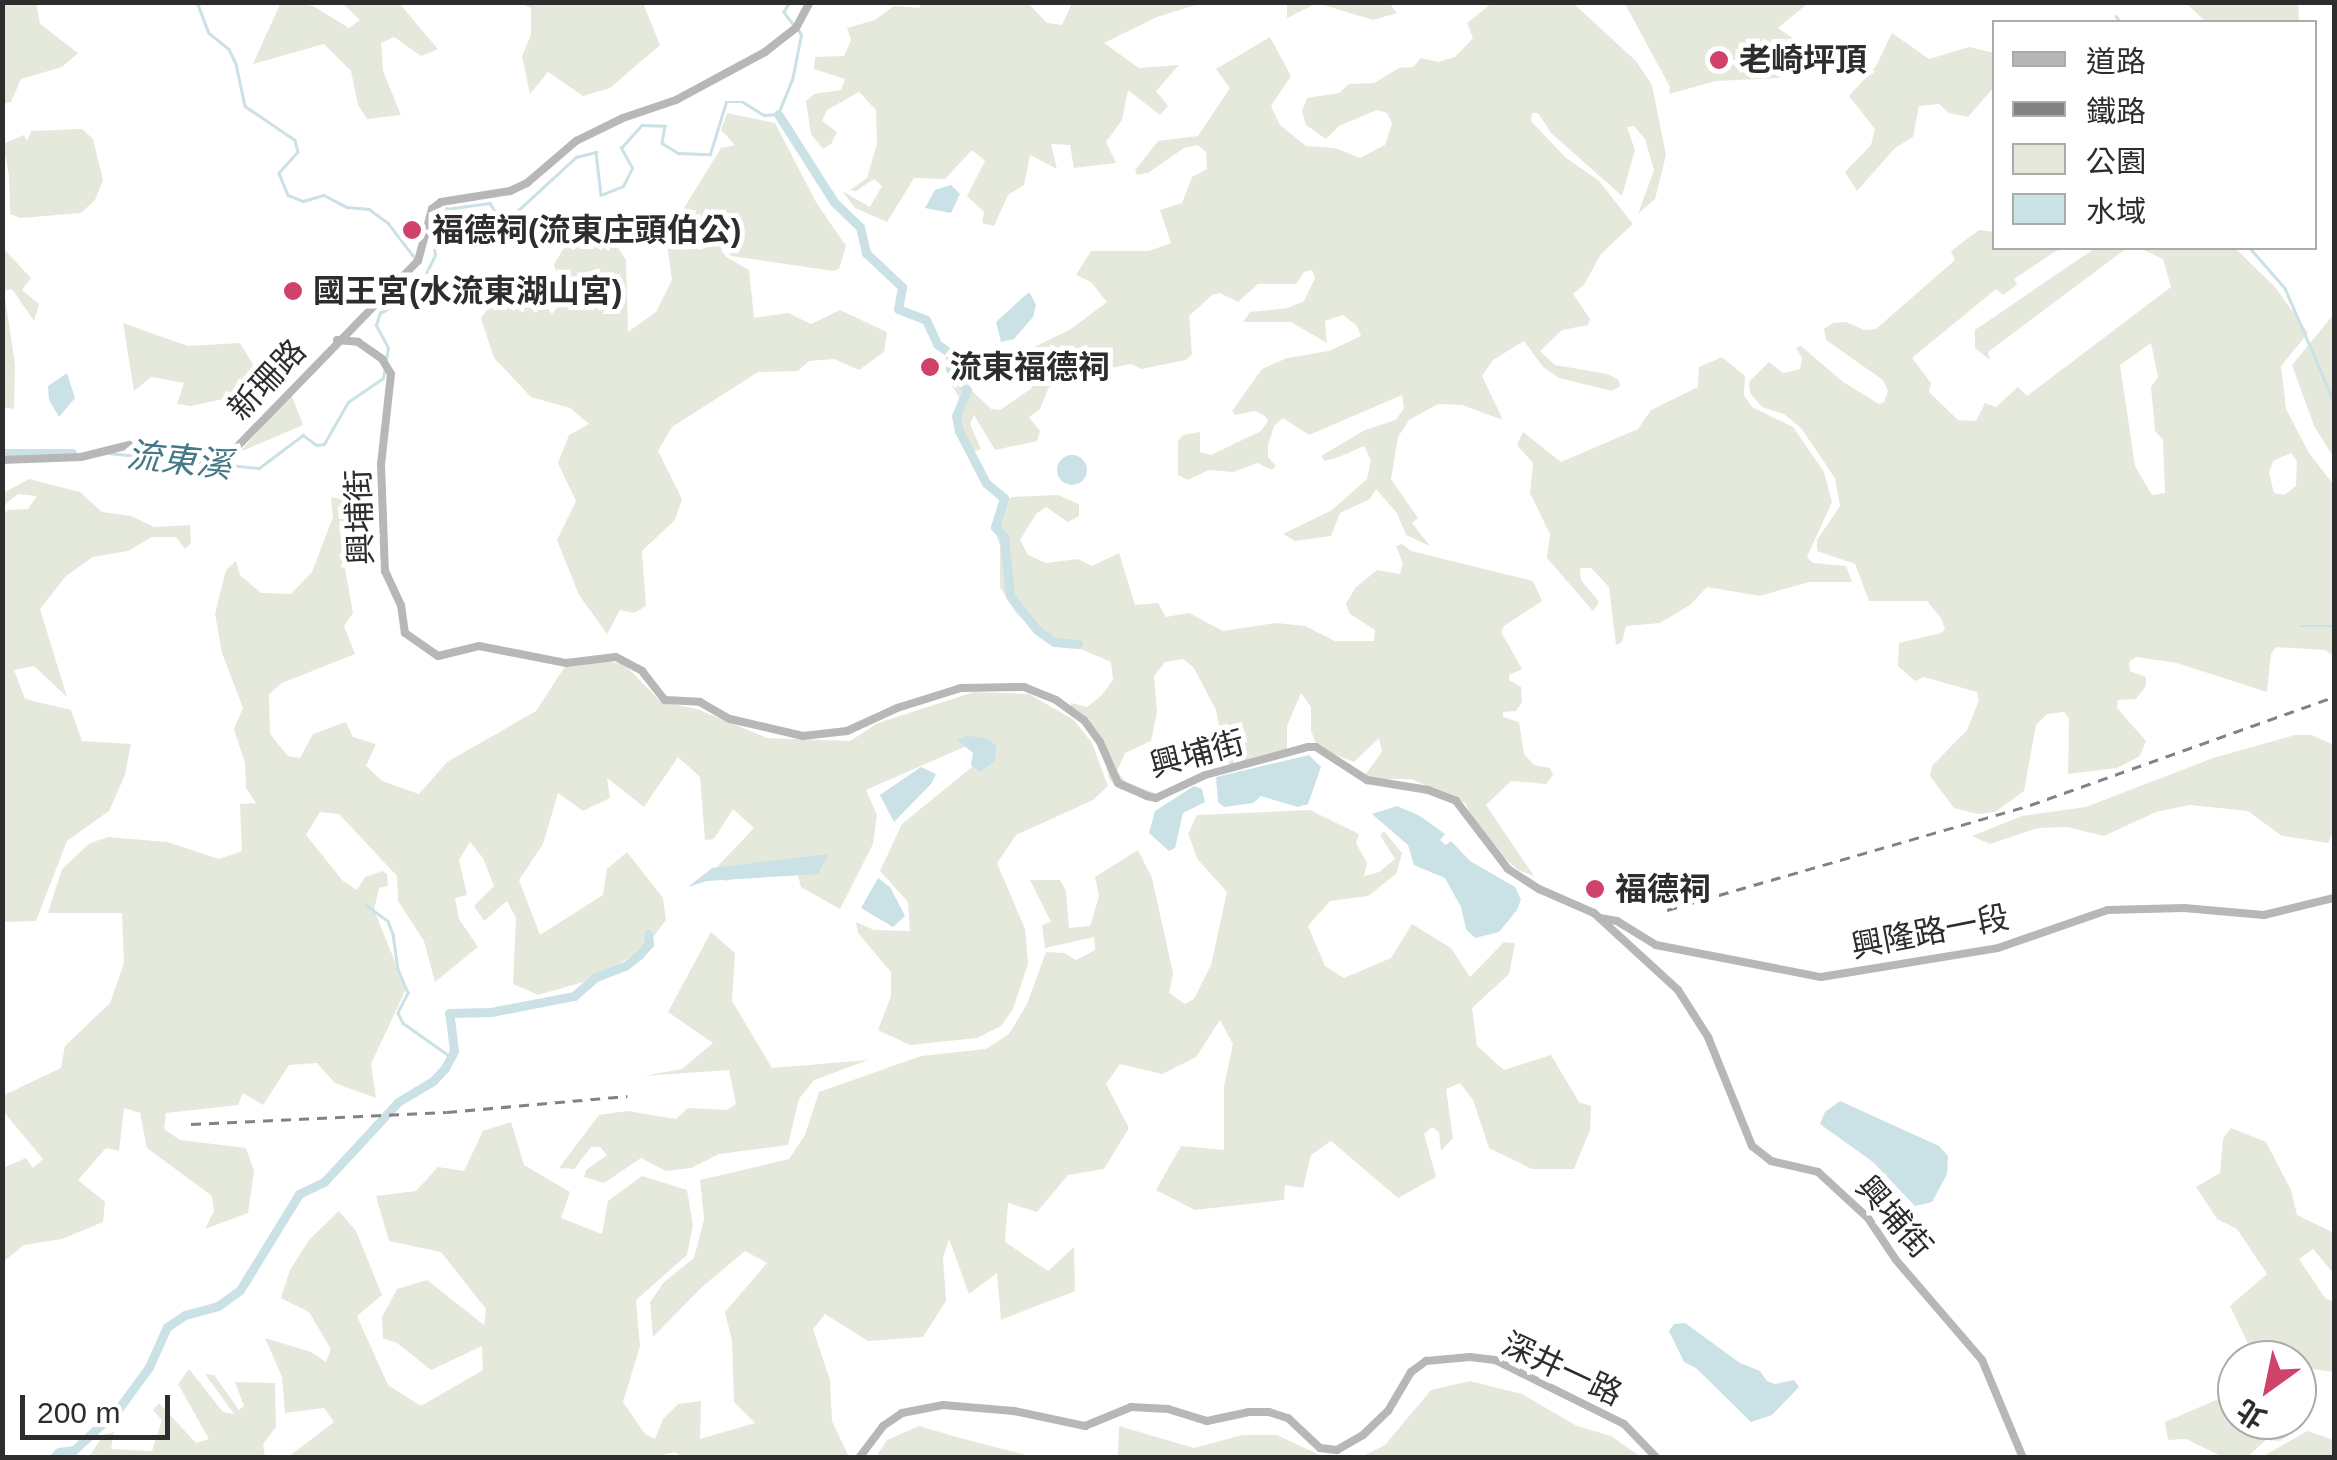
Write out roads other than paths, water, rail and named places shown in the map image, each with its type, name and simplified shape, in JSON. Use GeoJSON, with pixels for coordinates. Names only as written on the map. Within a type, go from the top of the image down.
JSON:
{"type":"FeatureCollection","features":[{"type":"Feature","properties":{"kind":"street","name":"新珊路"},"geometry":{"type":"LineString","coordinates":[[2,460],[81,457],[142,442],[220,456],[242,443],[337,340],[418,261],[424,250],[428,219],[442,202],[510,191],[527,183],[576,142],[623,118],[676,100],[765,52],[796,28],[808,7]]}},
{"type":"Feature","properties":{"kind":"street","name":"興埔街"},"geometry":{"type":"LineString","coordinates":[[337,340],[358,342],[385,362],[392,382],[381,464],[385,572],[401,606],[405,632],[438,656],[490,646],[566,663],[616,658],[642,670],[666,700],[700,702],[746,725],[804,736],[847,731],[897,708],[962,688],[1024,688],[1056,700],[1084,720],[1100,742],[1118,783],[1156,798],[1205,775],[1316,748],[1367,780],[1428,790],[1456,801],[1508,869],[1600,918],[1688,1004],[1716,1055],[1752,1146],[1771,1160],[1818,1172],[1868,1218],[1896,1260],[1986,1366],[2023,1458]]}},
{"type":"Feature","properties":{"kind":"street","name":"興隆路一段"},"geometry":{"type":"LineString","coordinates":[[1600,918],[1623,924],[1656,945],[1832,976],[1998,948],[2108,910],[2184,908],[2264,915],[2334,898]]}},
{"type":"Feature","properties":{"kind":"street"},"geometry":{"type":"LineString","coordinates":[[1616,934],[1616,926],[1623,924]]}},
{"type":"Feature","properties":{"kind":"street","name":"深井一路"},"geometry":{"type":"LineString","coordinates":[[859,1458],[882,1426],[902,1413],[943,1405],[1014,1411],[1084,1426],[1131,1406],[1168,1409],[1207,1421],[1270,1412],[1288,1418],[1320,1448],[1337,1450],[1363,1435],[1388,1411],[1411,1372],[1426,1361],[1470,1357],[1495,1360],[1624,1424],[1656,1458]]}},
{"type":"Feature","properties":{"kind":"water"},"geometry":{"type":"Polygon","coordinates":[[[951,185],[960,194],[951,213],[925,208],[935,190],[951,185]]]}},
{"type":"Feature","properties":{"kind":"water"},"geometry":{"type":"Polygon","coordinates":[[[1029,292],[1036,305],[1033,317],[1014,339],[1001,342],[996,322],[1029,292]]]}},
{"type":"Feature","properties":{"kind":"water"},"geometry":{"type":"Polygon","coordinates":[[[67,373],[75,398],[59,417],[49,400],[48,386],[67,373]]]}},
{"type":"Feature","properties":{"kind":"water"},"geometry":{"type":"Polygon","coordinates":[[[1072,455],[1083,459],[1087,470],[1083,481],[1072,485],[1061,481],[1057,470],[1061,459],[1072,455]]]}},
{"type":"Feature","properties":{"kind":"water"},"geometry":{"type":"Polygon","coordinates":[[[968,736],[986,738],[996,745],[995,761],[980,772],[971,765],[973,753],[957,740],[968,736]]]}},
{"type":"Feature","properties":{"kind":"water"},"geometry":{"type":"Polygon","coordinates":[[[1309,755],[1321,767],[1308,804],[1298,807],[1261,796],[1253,803],[1224,807],[1218,802],[1216,777],[1309,755]]]}},
{"type":"Feature","properties":{"kind":"water"},"geometry":{"type":"Polygon","coordinates":[[[921,767],[936,774],[894,822],[880,795],[921,767]]]}},
{"type":"Feature","properties":{"kind":"water"},"geometry":{"type":"Polygon","coordinates":[[[1194,786],[1202,789],[1205,802],[1183,813],[1175,848],[1169,851],[1149,833],[1155,811],[1194,786]]]}},
{"type":"Feature","properties":{"kind":"water"},"geometry":{"type":"Polygon","coordinates":[[[1397,806],[1420,816],[1445,834],[1440,840],[1446,845],[1451,841],[1470,861],[1515,887],[1521,899],[1499,932],[1475,938],[1466,929],[1461,907],[1445,878],[1414,865],[1408,845],[1372,814],[1397,806]]]}},
{"type":"Feature","properties":{"kind":"water"},"geometry":{"type":"Polygon","coordinates":[[[829,854],[818,874],[707,881],[688,887],[712,868],[829,854]]]}},
{"type":"Feature","properties":{"kind":"water"},"geometry":{"type":"Polygon","coordinates":[[[878,878],[890,887],[905,916],[893,927],[861,908],[878,878]]]}},
{"type":"Feature","properties":{"kind":"water"},"geometry":{"type":"Polygon","coordinates":[[[1840,1101],[1939,1146],[1948,1156],[1947,1174],[1932,1202],[1915,1206],[1873,1162],[1820,1124],[1825,1112],[1840,1101]]]}},
{"type":"Feature","properties":{"kind":"water"},"geometry":{"type":"Polygon","coordinates":[[[1685,1323],[1740,1363],[1760,1371],[1767,1381],[1775,1384],[1794,1380],[1799,1387],[1772,1415],[1751,1422],[1696,1368],[1684,1362],[1669,1331],[1674,1324],[1685,1323]]]}},
{"type":"Feature","properties":{"kind":"waterway"},"geometry":{"type":"LineString","coordinates":[[197,2],[209,33],[229,49],[236,64],[245,106],[295,140],[298,152],[279,173],[288,195],[303,201],[324,195],[347,207],[369,209],[388,223],[415,258]]}},
{"type":"Feature","properties":{"kind":"waterway","name":"流東溪"},"geometry":{"type":"LineString","coordinates":[[790,2],[784,12],[793,24]]}},
{"type":"Feature","properties":{"kind":"waterway"},"geometry":{"type":"LineString","coordinates":[[2116,16],[2119,20]]}},
{"type":"Feature","properties":{"kind":"waterway","name":"流東溪"},"geometry":{"type":"LineString","coordinates":[[386,360],[388,348],[376,325],[380,313],[416,294],[435,255],[432,235],[446,209],[490,203],[498,217],[513,215],[576,157],[596,152],[601,195],[623,186],[632,168],[621,148],[642,125],[665,126],[662,143],[678,153],[710,154],[726,102],[743,102],[764,115],[778,114],[792,80],[801,35],[798,30]]}},
{"type":"Feature","properties":{"kind":"waterway"},"geometry":{"type":"LineString","coordinates":[[778,114],[834,202],[860,227],[866,253],[902,287],[898,309],[926,320],[937,344],[950,353],[950,369],[967,390],[956,416],[959,431],[986,483],[1004,498],[995,527],[1004,537],[1010,596],[1037,630],[1054,642],[1078,644]]}},
{"type":"Feature","properties":{"kind":"waterway"},"geometry":{"type":"LineString","coordinates":[[2252,250],[2285,288],[2334,402]]}},
{"type":"Feature","properties":{"kind":"waterway","name":"流東溪"},"geometry":{"type":"LineString","coordinates":[[108,453],[259,468],[303,435],[317,445],[324,444],[348,402],[383,378],[385,368]]}},
{"type":"Feature","properties":{"kind":"waterway","name":"流東溪"},"geometry":{"type":"LineString","coordinates":[[2,453],[72,453]]}},
{"type":"Feature","properties":{"kind":"waterway"},"geometry":{"type":"LineString","coordinates":[[2301,626],[2334,626]]}},
{"type":"Feature","properties":{"kind":"waterway"},"geometry":{"type":"LineString","coordinates":[[366,905],[388,921],[393,934],[398,969],[408,993],[398,1013],[403,1023],[451,1057]]}},
{"type":"Feature","properties":{"kind":"waterway"},"geometry":{"type":"LineString","coordinates":[[53,1458],[59,1452],[74,1450],[119,1408],[149,1367],[167,1327],[185,1315],[218,1306],[240,1290],[299,1194],[324,1182],[398,1102],[433,1081],[445,1068],[454,1051],[449,1013],[491,1012],[574,996],[596,977],[625,966],[639,955],[649,944],[648,934]]}},
{"type":"Feature","properties":{"kind":"railway"},"geometry":{"type":"LineString","coordinates":[[1667,910],[2030,805],[2334,697]]}},
{"type":"Feature","properties":{"kind":"railway"},"geometry":{"type":"LineString","coordinates":[[191,1124],[447,1112],[627,1096]]}},
{"type":"Feature","properties":{"kind":"place","name":"老崎坪頂"},"geometry":{"type":"Point","coordinates":[1719,60]}},
{"type":"Feature","properties":{"kind":"place","name":"福德祠(流東庄頭伯公)"},"geometry":{"type":"Point","coordinates":[412,230]}},
{"type":"Feature","properties":{"kind":"place","name":"國王宮(水流東湖山宮)"},"geometry":{"type":"Point","coordinates":[293,291]}},
{"type":"Feature","properties":{"kind":"place","name":"流東福德祠"},"geometry":{"type":"Point","coordinates":[930,367]}},
{"type":"Feature","properties":{"kind":"place","name":"福德祠"},"geometry":{"type":"Point","coordinates":[1595,889]}}]}
